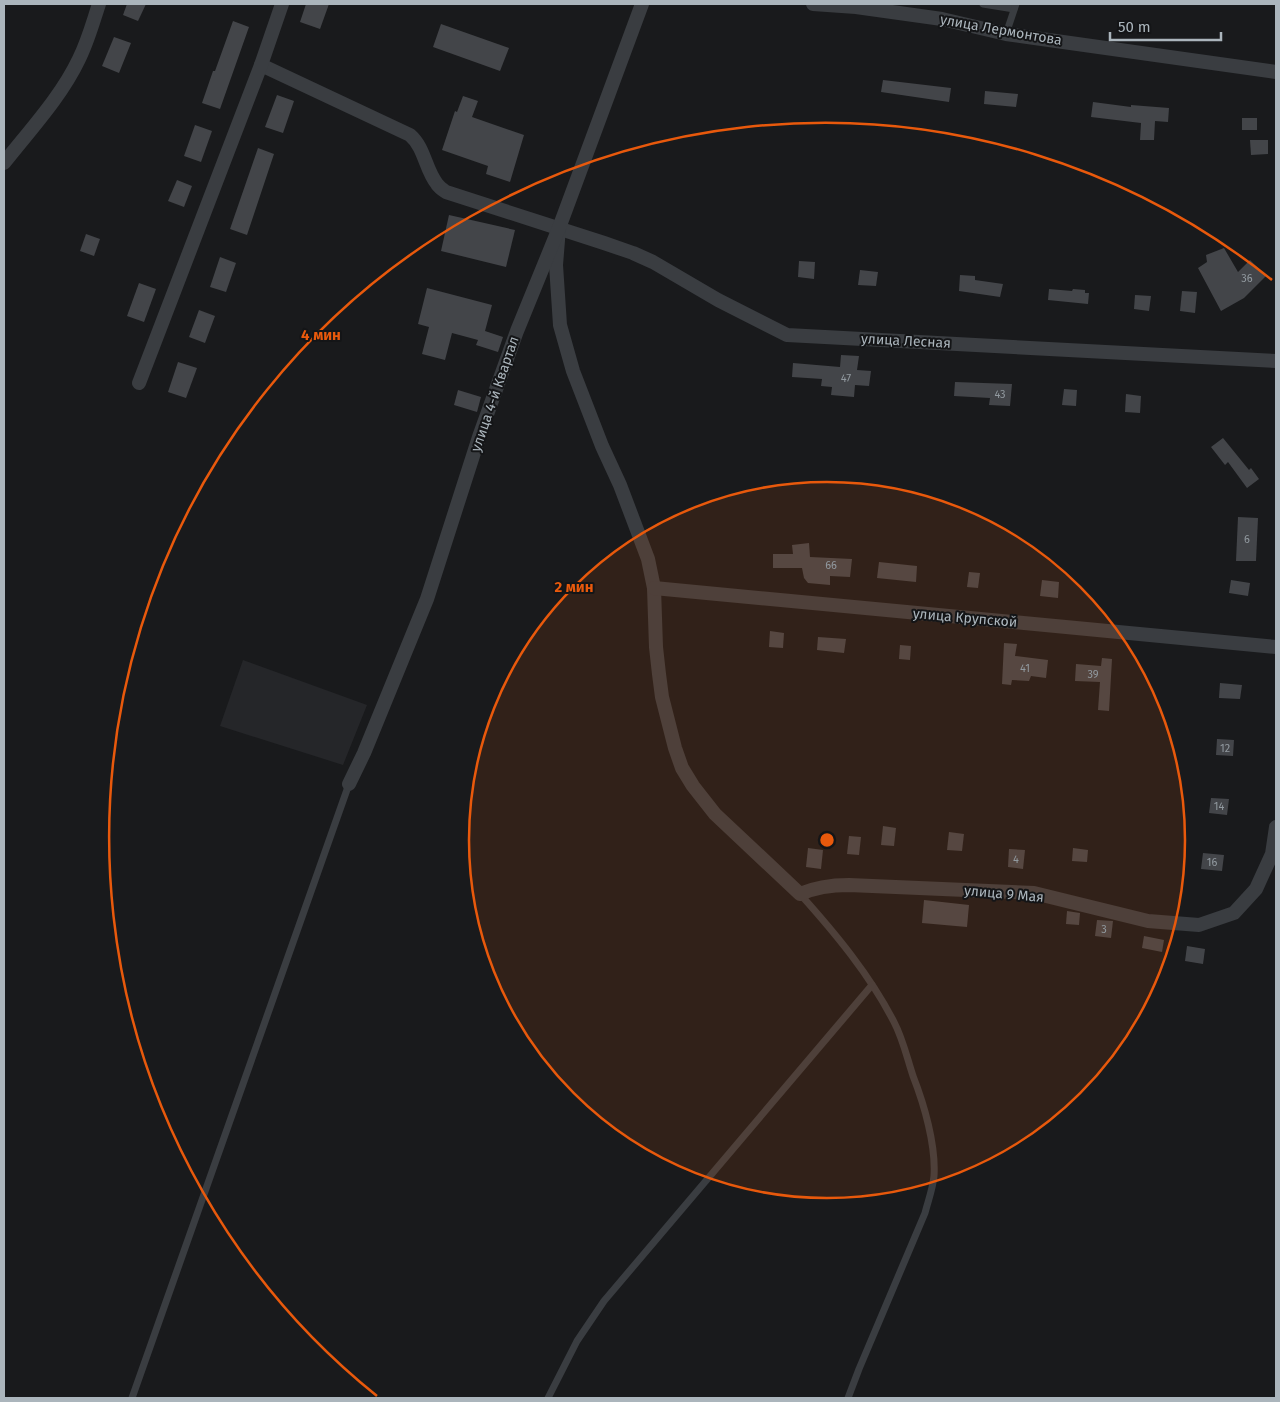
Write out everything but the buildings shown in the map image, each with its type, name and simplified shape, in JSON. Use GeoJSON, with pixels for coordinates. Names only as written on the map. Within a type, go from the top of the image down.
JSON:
{"type":"FeatureCollection","features":[{"type":"Feature","properties":{"kind":"street"},"geometry":{"type":"LineString","coordinates":[[4,163],[55,98],[72,72],[85,45],[99,4]]}},
{"type":"Feature","properties":{"kind":"street"},"geometry":{"type":"LineString","coordinates":[[140,383],[282,4]]}},
{"type":"Feature","properties":{"kind":"street","name":"улица 4-й Квартал"},"geometry":{"type":"LineString","coordinates":[[349,784],[364,753],[428,599],[480,434],[517,331],[559,228],[642,4]]}},
{"type":"Feature","properties":{"kind":"street","name":"улица Лермонтова"},"geometry":{"type":"LineString","coordinates":[[820,4],[942,19],[1006,34],[1276,72]]}},
{"type":"Feature","properties":{"kind":"street","name":"улица Лесная"},"geometry":{"type":"LineString","coordinates":[[260,65],[410,135],[419,145],[437,185],[446,192],[604,242],[653,262],[718,300],[787,335],[1276,361]]}},
{"type":"Feature","properties":{"kind":"street"},"geometry":{"type":"LineString","coordinates":[[559,228],[556,265],[560,325],[577,379],[602,446],[620,485],[648,559],[654,588],[658,674],[675,748],[682,768],[693,786],[715,814],[800,894]]}},
{"type":"Feature","properties":{"kind":"street","name":"улица Крупской"},"geometry":{"type":"LineString","coordinates":[[654,588],[1276,647]]}},
{"type":"Feature","properties":{"kind":"street"},"geometry":{"type":"LineString","coordinates":[[1274,854],[1276,827]]}},
{"type":"Feature","properties":{"kind":"street","name":"улица 9 Мая"},"geometry":{"type":"LineString","coordinates":[[800,894],[822,887],[849,885],[1034,893],[1148,921],[1198,925],[1234,913],[1256,889],[1274,854]]}},
{"type":"Feature","properties":{"kind":"lane"},"geometry":{"type":"LineString","coordinates":[[983,4],[1015,6],[1006,34]]}},
{"type":"Feature","properties":{"kind":"lane"},"geometry":{"type":"LineString","coordinates":[[132,1398],[349,784]]}},
{"type":"Feature","properties":{"kind":"lane"},"geometry":{"type":"LineString","coordinates":[[800,894],[839,940],[872,985],[895,1023],[920,1093],[930,1140],[934,1175],[925,1213],[848,1398]]}},
{"type":"Feature","properties":{"kind":"lane"},"geometry":{"type":"LineString","coordinates":[[548,1398],[577,1341],[604,1301],[872,985]]}},
{"type":"Feature","properties":{"kind":"shaded area"},"geometry":{"type":"Polygon","coordinates":[[[243,660],[367,705],[343,765],[220,726],[243,660]]]}}]}
